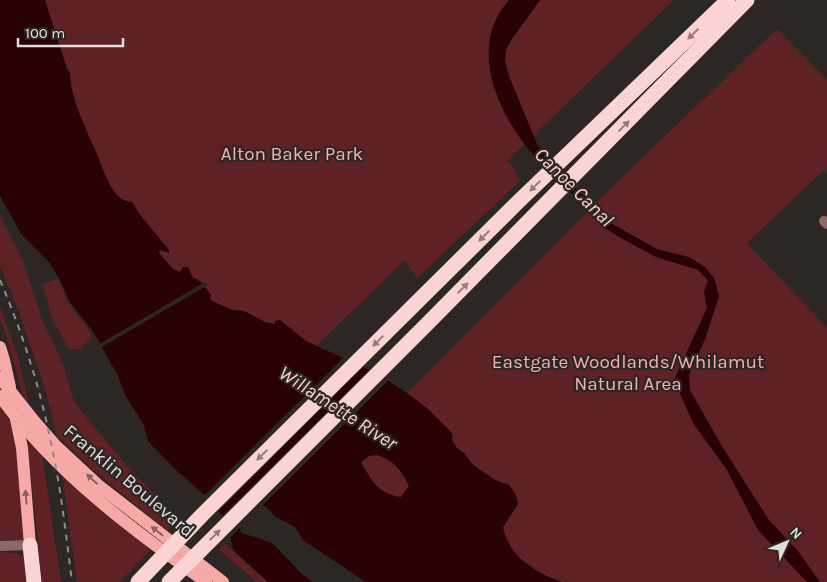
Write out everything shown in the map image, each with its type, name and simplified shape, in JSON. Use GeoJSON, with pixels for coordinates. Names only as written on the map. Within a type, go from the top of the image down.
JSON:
{"type":"FeatureCollection","features":[{"type":"Feature","properties":{"kind":"highway"},"geometry":{"type":"LineString","coordinates":[[138,582],[203,514],[519,201],[728,0]]}},
{"type":"Feature","properties":{"kind":"highway"},"geometry":{"type":"LineString","coordinates":[[169,582],[590,161],[747,0]]}},
{"type":"Feature","properties":{"kind":"highway"},"geometry":{"type":"LineString","coordinates":[[30,546],[34,582]]}},
{"type":"Feature","properties":{"kind":"main road"},"geometry":{"type":"LineString","coordinates":[[0,347],[22,448],[30,546]]}},
{"type":"Feature","properties":{"kind":"main road","name":"Franklin Boulevard"},"geometry":{"type":"LineString","coordinates":[[0,378],[56,446],[126,514],[206,582]]}},
{"type":"Feature","properties":{"kind":"main road","name":"Franklin Boulevard"},"geometry":{"type":"LineString","coordinates":[[0,396],[27,431],[53,459],[91,493],[126,514],[223,582]]}},
{"type":"Feature","properties":{"kind":"street"},"geometry":{"type":"LineString","coordinates":[[0,546],[30,546]]}},
{"type":"Feature","properties":{"kind":"green space","name":"Alton Baker Park"},"geometry":{"type":"Polygon","coordinates":[[[45,0],[674,0],[507,161],[513,167],[520,181],[417,278],[405,260],[316,346],[306,341],[280,320],[275,324],[265,322],[244,311],[232,310],[210,300],[211,295],[198,279],[193,278],[183,267],[180,272],[173,269],[159,253],[160,250],[169,253],[169,250],[138,211],[115,192],[104,172],[75,102],[70,73],[67,69],[45,0]]]}},
{"type":"Feature","properties":{"kind":"green space","name":"Eastgate Woodlands/Whilamut Natural Area"},"geometry":{"type":"Polygon","coordinates":[[[777,29],[827,80],[827,174],[823,171],[747,243],[827,328],[827,582],[562,582],[541,575],[529,564],[517,557],[505,536],[503,527],[518,504],[509,485],[495,480],[472,464],[465,454],[457,449],[450,431],[428,409],[407,393],[622,177],[777,29]]]}},
{"type":"Feature","properties":{"kind":"green space"},"geometry":{"type":"Polygon","coordinates":[[[0,215],[23,261],[42,319],[64,367],[73,399],[127,466],[179,520],[167,531],[92,469],[57,436],[44,385],[18,309],[0,266],[0,215]]]}},
{"type":"Feature","properties":{"kind":"green space"},"geometry":{"type":"Polygon","coordinates":[[[58,279],[68,303],[91,333],[91,338],[80,349],[69,349],[52,319],[43,284],[58,279]]]}},
{"type":"Feature","properties":{"kind":"green space"},"geometry":{"type":"Polygon","coordinates":[[[0,307],[17,353],[29,404],[22,394],[6,334],[0,319],[0,307]]]}},
{"type":"Feature","properties":{"kind":"green space"},"geometry":{"type":"Polygon","coordinates":[[[0,403],[14,422],[24,540],[0,540],[0,403]]]}},
{"type":"Feature","properties":{"kind":"green space"},"geometry":{"type":"Polygon","coordinates":[[[27,438],[42,453],[61,582],[42,582],[27,438]]]}},
{"type":"Feature","properties":{"kind":"green space"},"geometry":{"type":"Polygon","coordinates":[[[377,455],[393,463],[406,480],[409,486],[401,498],[381,490],[361,462],[369,456],[377,455]]]}},
{"type":"Feature","properties":{"kind":"green space"},"geometry":{"type":"Polygon","coordinates":[[[62,473],[152,548],[120,582],[77,582],[62,473]]]}},
{"type":"Feature","properties":{"kind":"green space"},"geometry":{"type":"Polygon","coordinates":[[[225,544],[268,582],[257,582],[219,550],[225,544]]]}},
{"type":"Feature","properties":{"kind":"green space"},"geometry":{"type":"Polygon","coordinates":[[[0,552],[17,553],[25,557],[28,582],[0,582],[0,552]]]}},
{"type":"Feature","properties":{"kind":"water","name":"Willamette River"},"geometry":{"type":"Polygon","coordinates":[[[0,0],[45,0],[67,69],[70,73],[76,104],[107,179],[117,195],[132,202],[140,215],[169,250],[169,253],[160,250],[159,253],[173,269],[180,272],[183,267],[188,267],[193,278],[202,283],[211,295],[210,300],[232,310],[244,311],[265,322],[275,324],[275,321],[280,320],[306,341],[376,373],[428,409],[450,431],[453,436],[452,440],[457,448],[465,454],[472,464],[495,480],[509,485],[516,495],[518,504],[503,527],[506,538],[517,555],[533,569],[562,582],[366,582],[303,540],[295,527],[274,516],[270,510],[258,502],[233,516],[242,533],[272,543],[312,582],[268,582],[233,550],[225,520],[210,500],[174,468],[148,441],[144,425],[126,396],[117,374],[94,333],[70,302],[50,263],[21,234],[0,196],[0,0]],[[377,455],[369,456],[361,462],[377,486],[387,493],[401,497],[409,486],[403,475],[388,460],[377,455]]]}},
{"type":"Feature","properties":{"kind":"water","name":"Canoe Canal"},"geometry":{"type":"Polygon","coordinates":[[[509,0],[540,0],[512,39],[506,50],[505,61],[509,76],[537,144],[549,160],[607,221],[657,249],[689,257],[705,267],[714,278],[719,296],[706,337],[689,375],[690,390],[723,448],[769,520],[798,551],[820,582],[807,582],[758,530],[727,470],[693,423],[674,380],[707,308],[704,292],[708,280],[698,270],[656,257],[602,226],[538,157],[535,157],[510,122],[492,81],[489,60],[490,39],[496,19],[509,0]]]}},
{"type":"Feature","properties":{"kind":"pier"},"geometry":{"type":"Polygon","coordinates":[[[205,282],[208,285],[100,348],[98,345],[205,282]]]}},
{"type":"Feature","properties":{"kind":"pier"},"geometry":{"type":"Polygon","coordinates":[[[345,356],[365,365],[217,513],[203,497],[345,356]]]}},
{"type":"Feature","properties":{"kind":"pier"},"geometry":{"type":"Polygon","coordinates":[[[371,368],[390,379],[261,507],[257,504],[248,507],[236,517],[241,526],[229,539],[220,518],[371,368]]]}},
{"type":"Feature","properties":{"kind":"railway"},"geometry":{"type":"LineString","coordinates":[[0,280],[30,360],[47,422],[55,460],[72,582]]}}]}
